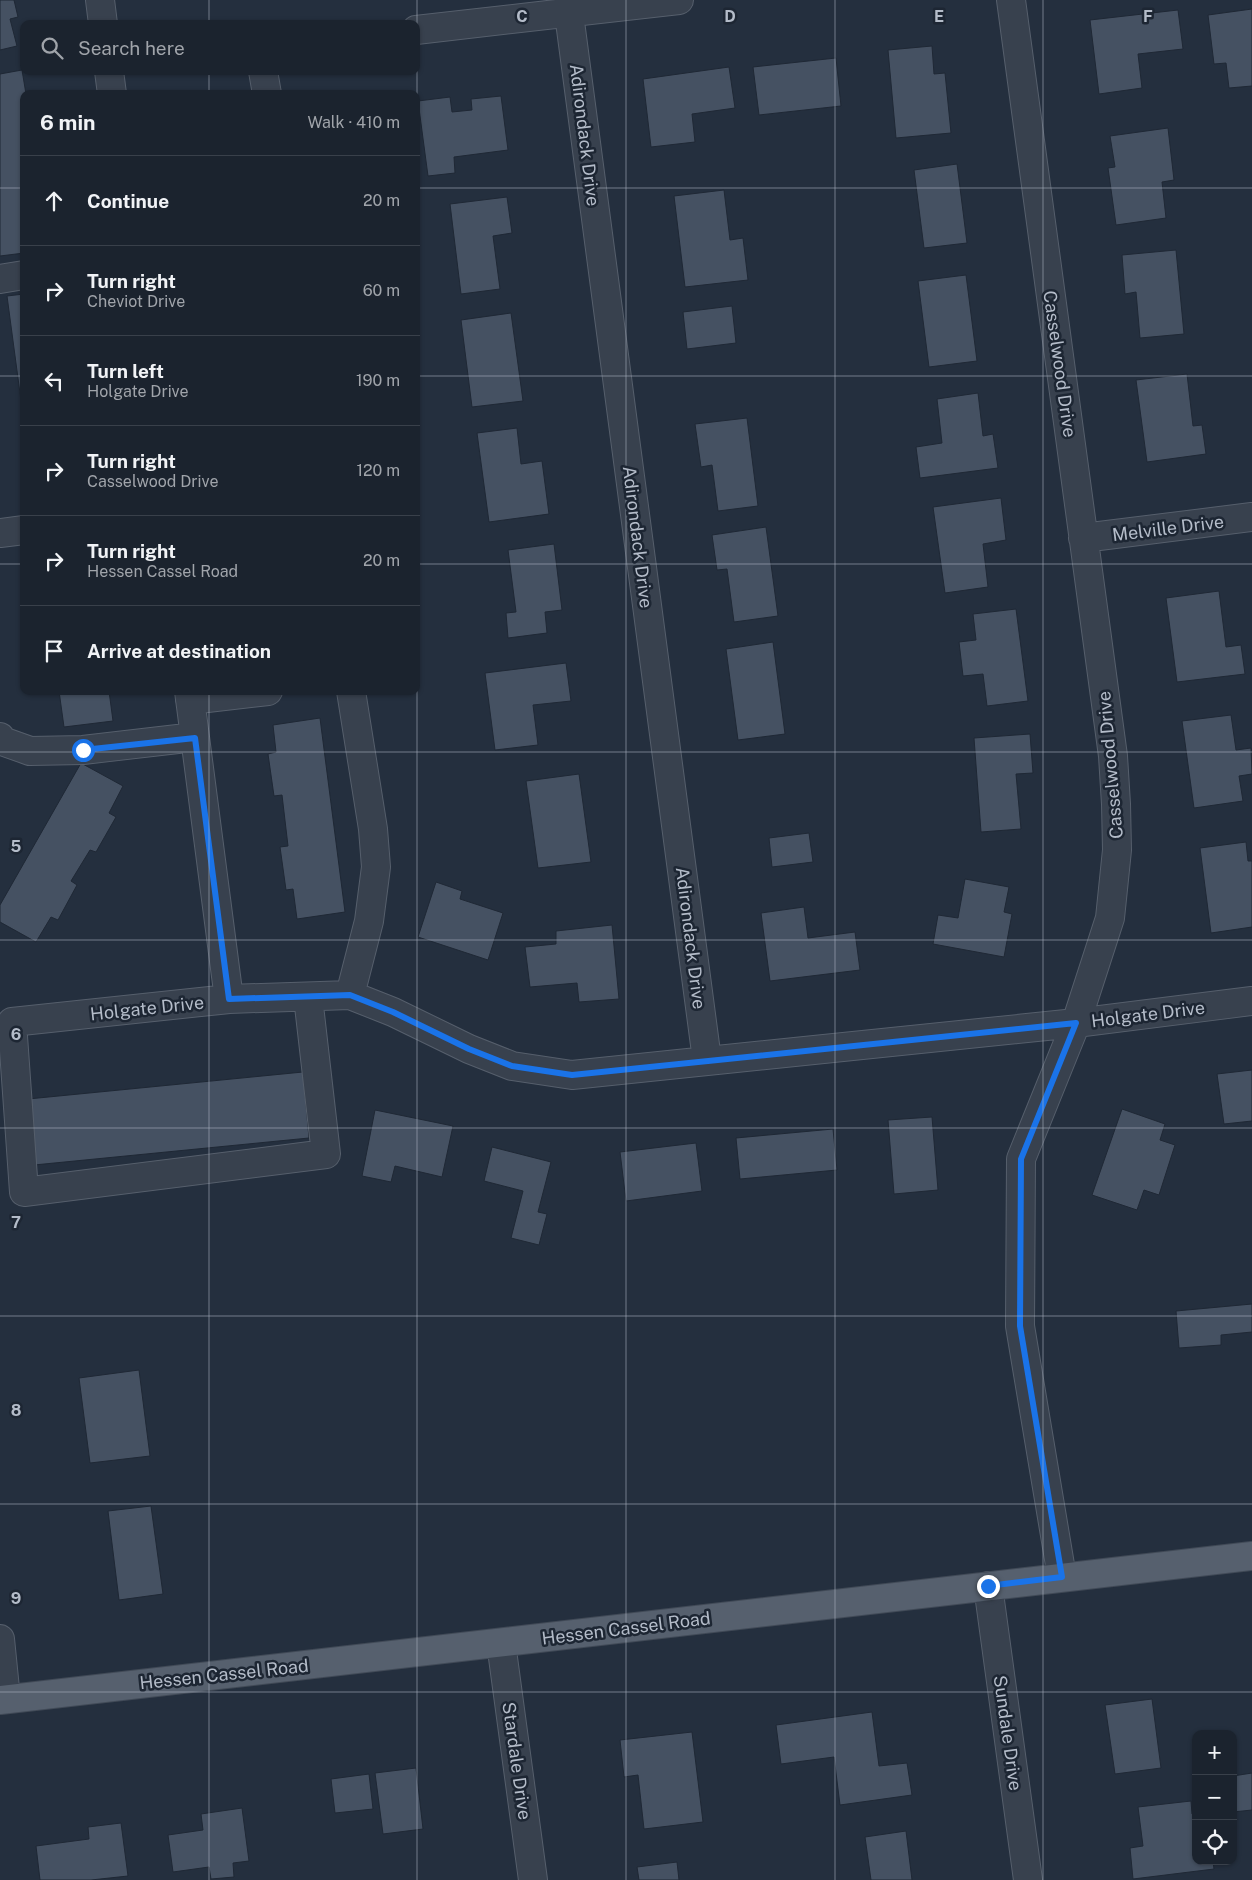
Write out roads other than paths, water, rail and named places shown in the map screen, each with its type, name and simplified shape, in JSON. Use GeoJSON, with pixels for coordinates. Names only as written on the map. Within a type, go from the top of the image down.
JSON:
{"type":"FeatureCollection","features":[{"type":"Feature","properties":{"kind":"main road","name":"Hessen Cassel Road"},"geometry":{"type":"LineString","coordinates":[[3,1699],[1252,1556]]}},
{"type":"Feature","properties":{"kind":"street"},"geometry":{"type":"LineString","coordinates":[[100,0],[102,20]]}},
{"type":"Feature","properties":{"kind":"street"},"geometry":{"type":"LineString","coordinates":[[420,30],[680,0]]}},
{"type":"Feature","properties":{"kind":"street","name":"Casselwood Drive"},"geometry":{"type":"LineString","coordinates":[[1011,0],[1113,756],[1116,804],[1117,850],[1110,918],[1076,1023],[1021,1159],[1020,1326],[1062,1577]]}},
{"type":"Feature","properties":{"kind":"street","name":"Adirondack Drive"},"geometry":{"type":"LineString","coordinates":[[569,14],[707,1060]]}},
{"type":"Feature","properties":{"kind":"street"},"geometry":{"type":"LineString","coordinates":[[110,75],[111,90]]}},
{"type":"Feature","properties":{"kind":"street"},"geometry":{"type":"LineString","coordinates":[[264,75],[266,90]]}},
{"type":"Feature","properties":{"kind":"street"},"geometry":{"type":"LineString","coordinates":[[0,279],[20,276]]}},
{"type":"Feature","properties":{"kind":"street","name":"Melville Drive"},"geometry":{"type":"LineString","coordinates":[[1083,538],[1252,517]]}},
{"type":"Feature","properties":{"kind":"street"},"geometry":{"type":"LineString","coordinates":[[0,533],[20,530]]}},
{"type":"Feature","properties":{"kind":"street"},"geometry":{"type":"LineString","coordinates":[[206,695],[190,696],[229,999]]}},
{"type":"Feature","properties":{"kind":"street"},"geometry":{"type":"LineString","coordinates":[[350,995],[369,921],[376,867],[373,829],[352,695]]}},
{"type":"Feature","properties":{"kind":"street"},"geometry":{"type":"LineString","coordinates":[[0,737],[2,741],[30,751],[83,750],[195,738]]}},
{"type":"Feature","properties":{"kind":"street","name":"Holgate Drive"},"geometry":{"type":"LineString","coordinates":[[308,997],[326,1154],[24,1192],[12,1022],[229,999],[350,995],[393,1012],[469,1049],[512,1066],[572,1075],[1076,1023],[1252,1001]]}},
{"type":"Feature","properties":{"kind":"street","name":"Sundale Drive"},"geometry":{"type":"LineString","coordinates":[[988,1586],[1028,1880]]}},
{"type":"Feature","properties":{"kind":"street"},"geometry":{"type":"LineString","coordinates":[[0,1640],[3,1699]]}},
{"type":"Feature","properties":{"kind":"street","name":"Stardale Drive"},"geometry":{"type":"LineString","coordinates":[[501,1643],[533,1880]]}}]}
